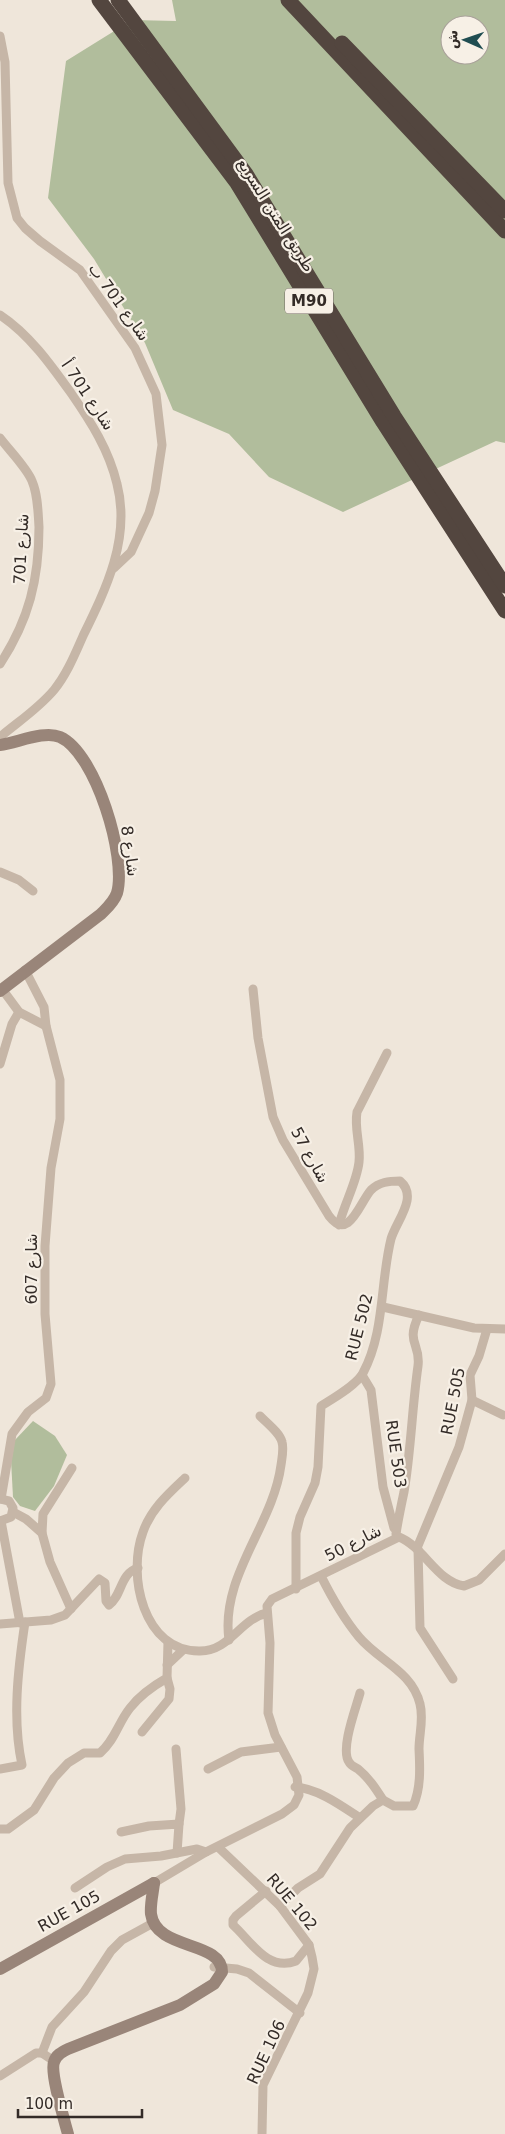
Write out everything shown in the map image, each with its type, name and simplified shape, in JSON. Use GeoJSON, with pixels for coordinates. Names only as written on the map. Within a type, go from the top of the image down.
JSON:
{"type":"FeatureCollection","features":[{"type":"Feature","properties":{"kind":"highway","name":"طريق المتن السريع"},"geometry":{"type":"LineString","coordinates":[[99,0],[238,183],[383,422],[505,611]]}},
{"type":"Feature","properties":{"kind":"highway","name":"طريق المتن السريع"},"geometry":{"type":"LineString","coordinates":[[118,0],[246,174],[394,416],[505,586]]}},
{"type":"Feature","properties":{"kind":"highway"},"geometry":{"type":"LineString","coordinates":[[288,0],[505,231]]}},
{"type":"Feature","properties":{"kind":"highway"},"geometry":{"type":"LineString","coordinates":[[300,0],[505,210]]}},
{"type":"Feature","properties":{"kind":"street","name":"شارع 701 ب"},"geometry":{"type":"LineString","coordinates":[[0,36],[5,62],[8,183],[17,218],[25,228],[80,270],[136,348],[156,394],[162,445],[160,470],[149,513],[131,552],[114,568]]}},
{"type":"Feature","properties":{"kind":"street","name":"شارع 701 أ"},"geometry":{"type":"LineString","coordinates":[[0,315],[22,332],[48,362],[98,432],[118,486],[122,518],[114,568]]}},
{"type":"Feature","properties":{"kind":"street","name":"شارع 701"},"geometry":{"type":"LineString","coordinates":[[0,438],[32,480],[38,508],[39,537],[38,568],[34,593],[11,648],[0,664]]}},
{"type":"Feature","properties":{"kind":"street"},"geometry":{"type":"LineString","coordinates":[[120,535],[131,540],[137,539]]}},
{"type":"Feature","properties":{"kind":"street"},"geometry":{"type":"LineString","coordinates":[[0,737],[36,710],[56,688],[72,660],[114,568]]}},
{"type":"Feature","properties":{"kind":"street","name":"شارع 8"},"geometry":{"type":"LineString","coordinates":[[0,745],[51,735],[58,736],[71,744],[82,756],[98,784],[111,826],[119,880],[113,902],[101,914],[1,990]]}},
{"type":"Feature","properties":{"kind":"street"},"geometry":{"type":"LineString","coordinates":[[0,872],[19,880],[33,891]]}},
{"type":"Feature","properties":{"kind":"street","name":"شارع 607"},"geometry":{"type":"LineString","coordinates":[[0,1499],[12,1434],[32,1407],[46,1398],[51,1384],[45,1314],[45,1246],[50,1175],[61,1104],[60,1080],[40,997],[25,970]]}},
{"type":"Feature","properties":{"kind":"street","name":"شارع 57"},"geometry":{"type":"LineString","coordinates":[[252,989],[258,1038],[273,1117],[283,1140],[308,1184],[335,1224],[339,1225]]}},
{"type":"Feature","properties":{"kind":"street"},"geometry":{"type":"LineString","coordinates":[[1,990],[19,1012],[46,1026]]}},
{"type":"Feature","properties":{"kind":"street"},"geometry":{"type":"LineString","coordinates":[[0,1064],[12,1024],[19,1012]]}},
{"type":"Feature","properties":{"kind":"street"},"geometry":{"type":"LineString","coordinates":[[339,1225],[360,1161],[360,1144],[355,1122],[357,1112],[387,1053]]}},
{"type":"Feature","properties":{"kind":"street","name":"RUE 502"},"geometry":{"type":"LineString","coordinates":[[296,1589],[296,1533],[300,1517],[315,1483],[318,1467],[321,1406],[336,1397],[362,1375],[382,1307],[392,1235],[407,1202],[405,1186],[400,1181],[387,1181],[371,1190],[349,1222],[339,1225]]}},
{"type":"Feature","properties":{"kind":"street"},"geometry":{"type":"LineString","coordinates":[[382,1307],[474,1328],[505,1329]]}},
{"type":"Feature","properties":{"kind":"street"},"geometry":{"type":"LineString","coordinates":[[397,1535],[404,1491],[412,1403],[418,1366],[418,1353],[412,1335],[419,1315]]}},
{"type":"Feature","properties":{"kind":"street","name":"RUE 505"},"geometry":{"type":"LineString","coordinates":[[417,1548],[459,1446],[472,1400],[470,1375],[487,1329]]}},
{"type":"Feature","properties":{"kind":"street","name":"RUE 503"},"geometry":{"type":"LineString","coordinates":[[362,1375],[371,1390],[383,1487],[397,1535]]}},
{"type":"Feature","properties":{"kind":"street"},"geometry":{"type":"LineString","coordinates":[[472,1400],[503,1415]]}},
{"type":"Feature","properties":{"kind":"street"},"geometry":{"type":"LineString","coordinates":[[229,1640],[228,1616],[231,1595],[278,1482],[283,1453],[282,1442],[260,1416]]}},
{"type":"Feature","properties":{"kind":"street"},"geometry":{"type":"LineString","coordinates":[[71,1609],[50,1562],[42,1533],[43,1514],[72,1468]]}},
{"type":"Feature","properties":{"kind":"street"},"geometry":{"type":"LineString","coordinates":[[184,1478],[160,1502],[147,1522],[139,1544],[138,1568],[141,1600],[145,1612],[155,1628],[168,1642],[183,1650],[211,1651],[229,1640],[249,1620],[267,1613],[270,1644],[268,1713],[286,1756],[286,1764],[297,1787],[328,1798],[360,1818]]}},
{"type":"Feature","properties":{"kind":"street"},"geometry":{"type":"LineString","coordinates":[[0,1499],[12,1504],[14,1512],[26,1519],[42,1533]]}},
{"type":"Feature","properties":{"kind":"street"},"geometry":{"type":"LineString","coordinates":[[0,1769],[22,1765],[16,1728],[22,1623],[0,1521],[6,1521],[14,1512]]}},
{"type":"Feature","properties":{"kind":"street"},"geometry":{"type":"LineString","coordinates":[[26,1519],[43,1514]]}},
{"type":"Feature","properties":{"kind":"street","name":"شارع 50"},"geometry":{"type":"LineString","coordinates":[[267,1613],[267,1606],[272,1599],[296,1589],[397,1535],[417,1548],[451,1582],[464,1586],[479,1580],[505,1554]]}},
{"type":"Feature","properties":{"kind":"street"},"geometry":{"type":"LineString","coordinates":[[417,1548],[420,1628],[453,1679]]}},
{"type":"Feature","properties":{"kind":"street"},"geometry":{"type":"LineString","coordinates":[[0,1624],[51,1620],[66,1615],[99,1579],[105,1583],[106,1601],[109,1605],[116,1598],[128,1573],[138,1568]]}},
{"type":"Feature","properties":{"kind":"street"},"geometry":{"type":"LineString","coordinates":[[321,1576],[334,1602],[359,1637],[372,1651],[400,1672],[420,1702],[420,1771],[413,1806],[394,1806],[383,1800],[375,1788],[358,1769],[350,1765],[347,1759],[349,1733],[360,1693]]}},
{"type":"Feature","properties":{"kind":"street"},"geometry":{"type":"LineString","coordinates":[[142,1732],[169,1700],[170,1689],[167,1678],[168,1642]]}},
{"type":"Feature","properties":{"kind":"street"},"geometry":{"type":"LineString","coordinates":[[167,1665],[183,1650]]}},
{"type":"Feature","properties":{"kind":"street"},"geometry":{"type":"LineString","coordinates":[[0,1829],[8,1829],[34,1810],[54,1778],[68,1762],[87,1752],[94,1755],[100,1753],[109,1746],[130,1708],[150,1688],[167,1678]]}},
{"type":"Feature","properties":{"kind":"street"},"geometry":{"type":"LineString","coordinates":[[208,1769],[241,1752],[281,1747]]}},
{"type":"Feature","properties":{"kind":"street"},"geometry":{"type":"LineString","coordinates":[[176,1749],[181,1809],[178,1824],[177,1853]]}},
{"type":"Feature","properties":{"kind":"street"},"geometry":{"type":"LineString","coordinates":[[297,1787],[289,1802],[279,1809],[275,1817],[206,1852],[154,1883],[151,1907],[153,1923],[166,1937],[205,1952],[218,1967],[237,1968],[249,1973],[300,2014]]}},
{"type":"Feature","properties":{"kind":"street"},"geometry":{"type":"LineString","coordinates":[[280,1906],[298,1888],[320,1874],[350,1828],[383,1800]]}},
{"type":"Feature","properties":{"kind":"street"},"geometry":{"type":"LineString","coordinates":[[121,1832],[149,1826],[178,1824]]}},
{"type":"Feature","properties":{"kind":"street","name":"RUE 102"},"geometry":{"type":"LineString","coordinates":[[227,1842],[237,1862]]}},
{"type":"Feature","properties":{"kind":"street","name":"RUE 102"},"geometry":{"type":"LineString","coordinates":[[218,1846],[226,1856],[237,1862],[280,1906],[309,1946],[314,1969],[312,1981],[300,2014]]}},
{"type":"Feature","properties":{"kind":"street"},"geometry":{"type":"LineString","coordinates":[[74,1888],[116,1862],[197,1849],[206,1852]]}},
{"type":"Feature","properties":{"kind":"street","name":"RUE 105"},"geometry":{"type":"LineString","coordinates":[[0,1969],[154,1883]]}},
{"type":"Feature","properties":{"kind":"street"},"geometry":{"type":"LineString","coordinates":[[266,1891],[236,1916],[233,1920],[233,1925],[244,1935],[256,1952],[281,1963],[296,1961],[309,1946]]}},
{"type":"Feature","properties":{"kind":"street"},"geometry":{"type":"LineString","coordinates":[[42,2053],[52,2027],[84,1992],[111,1951],[122,1940],[153,1923]]}},
{"type":"Feature","properties":{"kind":"street"},"geometry":{"type":"LineString","coordinates":[[68,2134],[54,2074],[54,2060],[61,2052],[180,2005],[206,1988],[218,1967]]}},
{"type":"Feature","properties":{"kind":"street","name":"RUE 106"},"geometry":{"type":"LineString","coordinates":[[262,2134],[263,2085],[300,2014]]}},
{"type":"Feature","properties":{"kind":"street"},"geometry":{"type":"LineString","coordinates":[[57,2087],[60,2064],[73,2048]]}},
{"type":"Feature","properties":{"kind":"street"},"geometry":{"type":"LineString","coordinates":[[0,2076],[31,2055],[42,2053],[54,2060]]}},
{"type":"Feature","properties":{"kind":"green space"},"geometry":{"type":"Polygon","coordinates":[[[172,0],[505,0],[505,443],[496,441],[343,512],[269,477],[229,434],[173,410],[145,343],[94,259],[48,198],[66,61],[132,20],[176,21],[172,0]]]}},
{"type":"Feature","properties":{"kind":"green space"},"geometry":{"type":"Polygon","coordinates":[[[33,1421],[55,1436],[67,1455],[54,1486],[35,1511],[20,1506],[13,1497],[11,1460],[14,1441],[33,1421]]]}}]}
